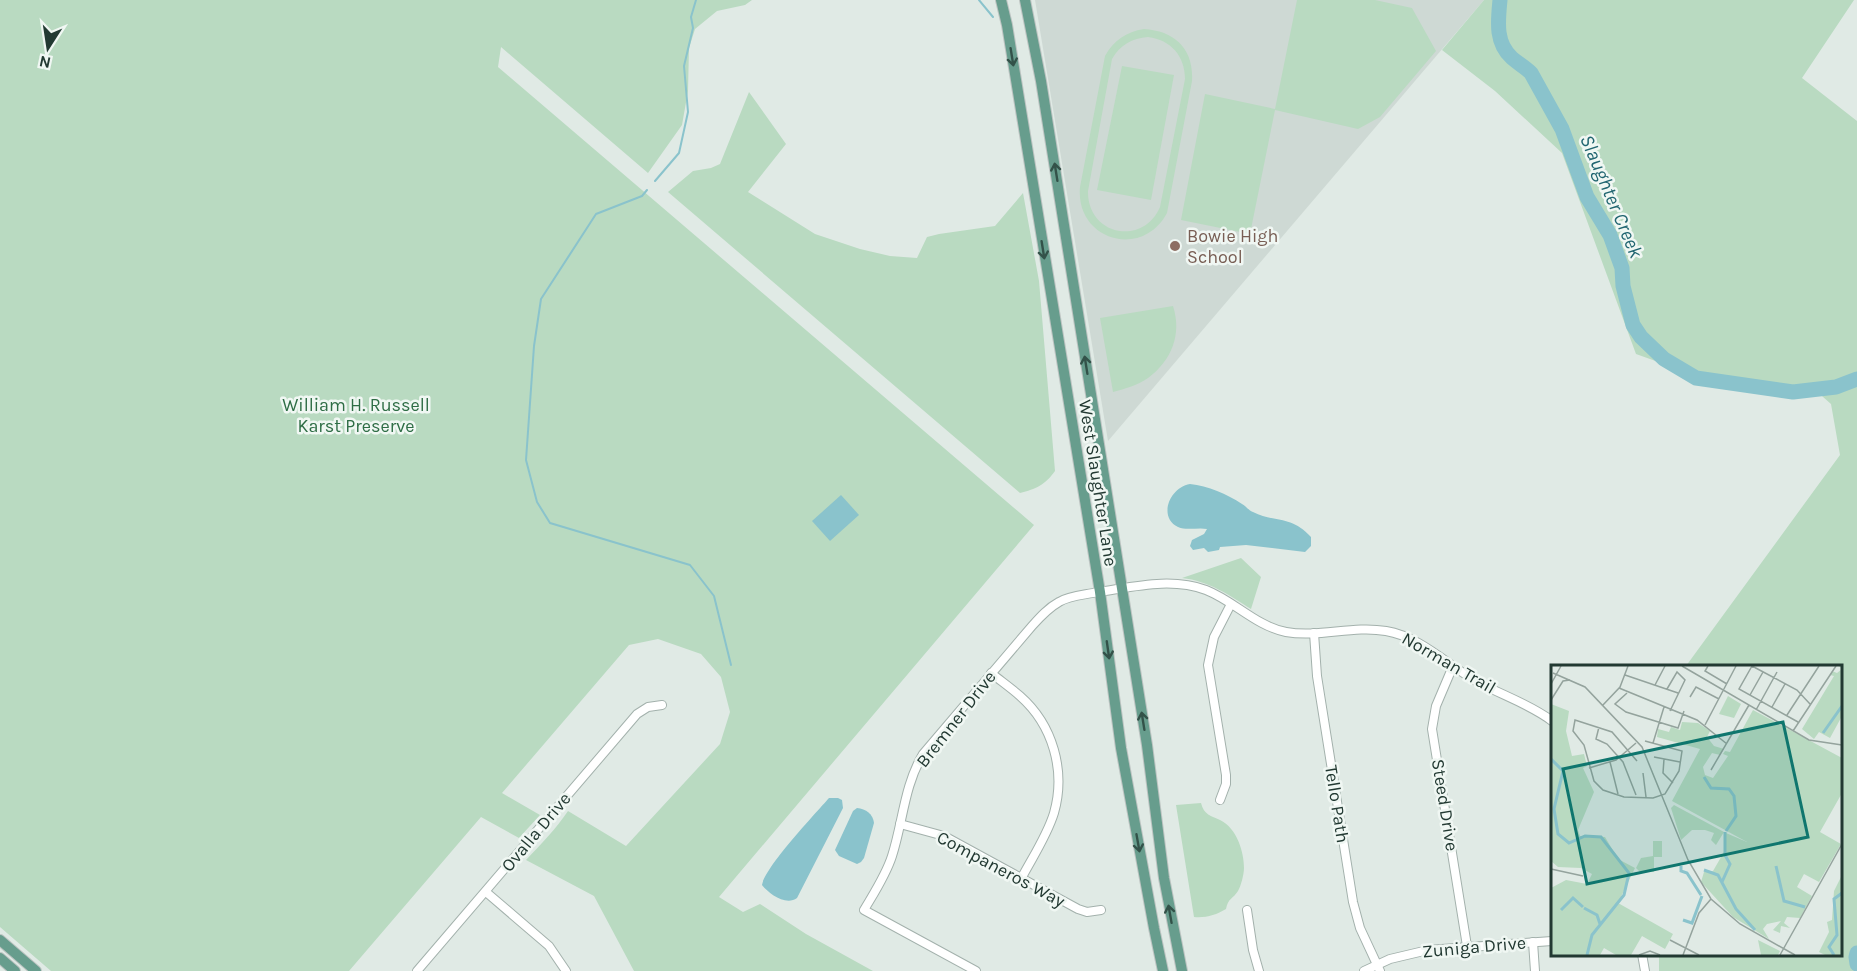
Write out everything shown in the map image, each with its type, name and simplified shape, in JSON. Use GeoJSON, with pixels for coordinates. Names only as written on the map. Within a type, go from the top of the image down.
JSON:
{"type":"FeatureCollection","features":[{"type":"Feature","properties":{"kind":"main road","name":"West Slaughter Lane"},"geometry":{"type":"LineString","coordinates":[[1001,0],[1100,592],[1121,748],[1163,971]]}},
{"type":"Feature","properties":{"kind":"main road","name":"West Slaughter Lane"},"geometry":{"type":"LineString","coordinates":[[1025,0],[1041,81],[1147,745],[1165,887],[1182,971]]}},
{"type":"Feature","properties":{"kind":"main road"},"geometry":{"type":"LineString","coordinates":[[1007,25],[1029,21]]}},
{"type":"Feature","properties":{"kind":"main road"},"geometry":{"type":"LineString","coordinates":[[1147,888],[1165,887]]}},
{"type":"Feature","properties":{"kind":"main road"},"geometry":{"type":"LineString","coordinates":[[0,940],[36,971]]}},
{"type":"Feature","properties":{"kind":"main road"},"geometry":{"type":"LineString","coordinates":[[0,958],[15,971]]}},
{"type":"Feature","properties":{"kind":"street","name":"Norman Trail"},"geometry":{"type":"LineString","coordinates":[[1100,592],[1163,583],[1177,584],[1206,590],[1268,626],[1285,632],[1314,633],[1365,629],[1387,631],[1411,638],[1477,681],[1551,720]]}},
{"type":"Feature","properties":{"kind":"street","name":"Bremner Drive"},"geometry":{"type":"LineString","coordinates":[[976,971],[864,910],[890,863],[907,790],[917,764],[991,673],[1050,608],[1059,601],[1071,597],[1100,592]]}},
{"type":"Feature","properties":{"kind":"street"},"geometry":{"type":"LineString","coordinates":[[1220,800],[1224,793],[1226,775],[1208,665],[1214,637],[1231,604]]}},
{"type":"Feature","properties":{"kind":"street","name":"Tello Path"},"geometry":{"type":"LineString","coordinates":[[1314,633],[1317,676],[1353,902],[1360,928],[1378,968]]}},
{"type":"Feature","properties":{"kind":"street","name":"Steed Drive"},"geometry":{"type":"LineString","coordinates":[[1453,666],[1436,706],[1432,729],[1467,946]]}},
{"type":"Feature","properties":{"kind":"street"},"geometry":{"type":"LineString","coordinates":[[991,673],[1020,696],[1036,713],[1051,739],[1058,767],[1058,797],[1054,814],[1021,879]]}},
{"type":"Feature","properties":{"kind":"street","name":"Ovalla Drive"},"geometry":{"type":"LineString","coordinates":[[417,971],[637,714],[648,707],[662,705]]}},
{"type":"Feature","properties":{"kind":"street","name":"Companeros Way"},"geometry":{"type":"LineString","coordinates":[[900,824],[944,836],[1078,909],[1087,912],[1101,910]]}},
{"type":"Feature","properties":{"kind":"street"},"geometry":{"type":"LineString","coordinates":[[486,892],[549,946],[566,971]]}},
{"type":"Feature","properties":{"kind":"street"},"geometry":{"type":"LineString","coordinates":[[1247,910],[1253,950],[1259,971]]}},
{"type":"Feature","properties":{"kind":"street","name":"Zuniga Drive"},"geometry":{"type":"LineString","coordinates":[[1364,971],[1378,968],[1411,953],[1443,948],[1551,941]]}},
{"type":"Feature","properties":{"kind":"street"},"geometry":{"type":"LineString","coordinates":[[1533,942],[1535,971]]}},
{"type":"Feature","properties":{"kind":"street"},"geometry":{"type":"LineString","coordinates":[[1642,956],[1645,971]]}},
{"type":"Feature","properties":{"kind":"shaded area","name":"Bowie High School"},"geometry":{"type":"Polygon","coordinates":[[[1035,0],[1484,0],[1108,441],[1035,0]]]}},
{"type":"Feature","properties":{"kind":"green space","name":"William H. Russell Karst Preserve"},"geometry":{"type":"Polygon","coordinates":[[[0,0],[752,0],[745,5],[717,11],[695,29],[689,48],[688,91],[682,125],[648,173],[501,47],[498,67],[1034,525],[719,897],[743,912],[760,904],[806,934],[873,971],[634,971],[594,896],[526,860],[568,811],[626,846],[720,744],[730,712],[721,677],[701,654],[658,639],[629,645],[502,793],[540,815],[519,838],[481,817],[349,971],[51,971],[0,927],[0,0]]]}},
{"type":"Feature","properties":{"kind":"green space"},"geometry":{"type":"Polygon","coordinates":[[[1297,0],[1375,0],[1412,8],[1436,51],[1380,117],[1358,129],[1275,110],[1250,234],[1181,220],[1205,94],[1275,109],[1297,0]]]}},
{"type":"Feature","properties":{"kind":"green space"},"geometry":{"type":"Polygon","coordinates":[[[1484,0],[1854,0],[1802,78],[1857,121],[1857,971],[1659,971],[1659,956],[1842,956],[1842,665],[1687,665],[1840,455],[1831,404],[1814,389],[1703,378],[1636,354],[1562,153],[1495,91],[1442,50],[1484,0]]]}},
{"type":"Feature","properties":{"kind":"green space"},"geometry":{"type":"Polygon","coordinates":[[[1138,30],[1155,30],[1165,33],[1180,44],[1190,60],[1192,81],[1167,213],[1156,228],[1142,236],[1127,239],[1112,238],[1099,231],[1088,220],[1081,205],[1080,187],[1105,56],[1117,41],[1138,30]],[[1148,37],[1132,41],[1123,46],[1112,59],[1088,191],[1090,206],[1096,218],[1106,226],[1117,230],[1129,231],[1141,228],[1152,220],[1160,207],[1185,79],[1179,56],[1170,46],[1148,37]]]}},
{"type":"Feature","properties":{"kind":"green space"},"geometry":{"type":"Polygon","coordinates":[[[1122,66],[1174,75],[1151,200],[1097,190],[1122,66]]]}},
{"type":"Feature","properties":{"kind":"green space"},"geometry":{"type":"Polygon","coordinates":[[[749,92],[786,144],[748,192],[815,234],[860,249],[890,256],[917,258],[927,237],[995,226],[1023,193],[1039,281],[1055,471],[1044,483],[1020,493],[668,192],[693,171],[720,164],[749,92]]]}},
{"type":"Feature","properties":{"kind":"green space"},"geometry":{"type":"Polygon","coordinates":[[[1173,306],[1176,327],[1169,355],[1156,371],[1144,380],[1113,392],[1100,318],[1173,306]]]}},
{"type":"Feature","properties":{"kind":"green space"},"geometry":{"type":"Polygon","coordinates":[[[1241,558],[1261,577],[1251,609],[1210,585],[1182,578],[1241,558]]]}},
{"type":"Feature","properties":{"kind":"green space"},"geometry":{"type":"Polygon","coordinates":[[[1201,803],[1206,813],[1226,824],[1235,834],[1243,855],[1244,868],[1239,889],[1229,901],[1226,909],[1211,916],[1194,917],[1176,805],[1201,803]]]}},
{"type":"Feature","properties":{"kind":"water"},"geometry":{"type":"Polygon","coordinates":[[[1190,484],[1224,494],[1261,515],[1297,525],[1311,537],[1311,546],[1305,552],[1246,545],[1220,547],[1219,550],[1208,552],[1204,548],[1193,550],[1190,546],[1192,540],[1204,534],[1207,529],[1178,527],[1168,517],[1167,510],[1176,491],[1190,484]]]}},
{"type":"Feature","properties":{"kind":"water"},"geometry":{"type":"Polygon","coordinates":[[[841,495],[859,515],[830,541],[812,521],[841,495]]]}},
{"type":"Feature","properties":{"kind":"water"},"geometry":{"type":"Polygon","coordinates":[[[829,798],[842,800],[843,808],[797,898],[788,901],[778,898],[762,885],[765,877],[791,841],[829,798]]]}},
{"type":"Feature","properties":{"kind":"water"},"geometry":{"type":"Polygon","coordinates":[[[857,808],[868,812],[874,823],[864,858],[857,864],[839,856],[835,850],[853,811],[857,808]]]}},
{"type":"Feature","properties":{"kind":"waterway"},"geometry":{"type":"LineString","coordinates":[[655,181],[679,153],[688,112],[684,66],[693,28],[691,17],[696,0]]}},
{"type":"Feature","properties":{"kind":"waterway"},"geometry":{"type":"LineString","coordinates":[[979,0],[993,17]]}},
{"type":"Feature","properties":{"kind":"waterway","name":"Slaughter Creek"},"geometry":{"type":"LineString","coordinates":[[1500,0],[1500,39],[1512,58],[1531,73],[1562,129],[1587,197],[1610,235],[1622,268],[1623,286],[1633,325],[1641,337],[1664,359],[1696,378],[1793,392],[1836,387],[1857,379]]}},
{"type":"Feature","properties":{"kind":"waterway"},"geometry":{"type":"LineString","coordinates":[[647,190],[642,196],[596,214],[541,299],[534,346],[526,460],[537,502],[550,523],[690,565],[714,596],[731,665]]}},
{"type":"Feature","properties":{"kind":"waterway","name":"Slaughter Creek"},"geometry":{"type":"LineString","coordinates":[[1857,953],[1857,964]]}},
{"type":"Feature","properties":{"kind":"place","name":"Bowie High School"},"geometry":{"type":"Point","coordinates":[1175,246]}}]}
